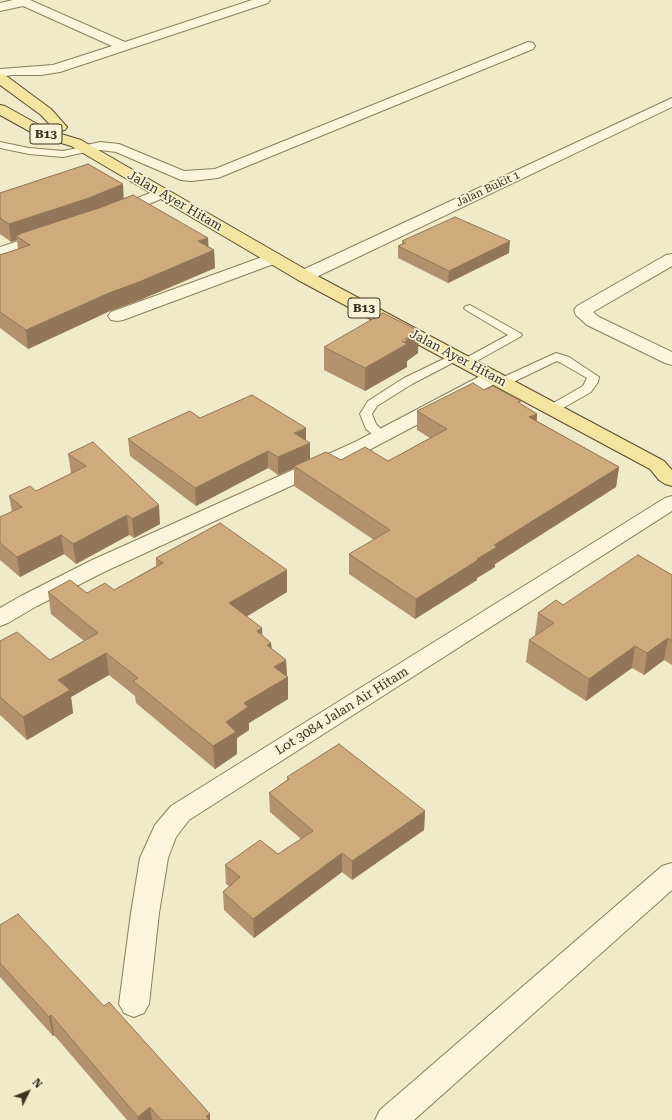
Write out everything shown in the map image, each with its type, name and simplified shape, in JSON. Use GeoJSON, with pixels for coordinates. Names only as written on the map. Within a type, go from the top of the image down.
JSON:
{"type":"FeatureCollection","features":[{"type":"Feature","properties":{"kind":"main road"},"geometry":{"type":"LineString","coordinates":[[0,78],[46,112],[60,127]]}},
{"type":"Feature","properties":{"kind":"main road","name":"Jalan Ayer Hitam"},"geometry":{"type":"LineString","coordinates":[[0,94],[60,127],[81,146]]}},
{"type":"Feature","properties":{"kind":"main road","name":"Jalan Ayer Hitam"},"geometry":{"type":"LineString","coordinates":[[0,109],[43,133],[81,146],[304,276],[552,409],[664,466],[666,476],[672,480]]}},
{"type":"Feature","properties":{"kind":"main road"},"geometry":{"type":"LineString","coordinates":[[0,117],[43,133]]}},
{"type":"Feature","properties":{"kind":"street"},"geometry":{"type":"LineString","coordinates":[[0,73],[18,70],[48,71],[264,0]]}},
{"type":"Feature","properties":{"kind":"street"},"geometry":{"type":"LineString","coordinates":[[0,7],[20,2],[26,3],[124,46]]}},
{"type":"Feature","properties":{"kind":"street"},"geometry":{"type":"LineString","coordinates":[[81,146],[119,148],[181,175],[191,176],[218,173],[528,46]]}},
{"type":"Feature","properties":{"kind":"street","name":"Jalan Bukit 1"},"geometry":{"type":"LineString","coordinates":[[304,276],[672,102]]}},
{"type":"Feature","properties":{"kind":"street"},"geometry":{"type":"LineString","coordinates":[[104,217],[162,193]]}},
{"type":"Feature","properties":{"kind":"street"},"geometry":{"type":"LineString","coordinates":[[0,252],[60,232]]}},
{"type":"Feature","properties":{"kind":"street"},"geometry":{"type":"LineString","coordinates":[[117,316],[273,258]]}},
{"type":"Feature","properties":{"kind":"street"},"geometry":{"type":"LineString","coordinates":[[672,259],[589,305],[583,310],[585,315],[593,321],[672,359]]}},
{"type":"Feature","properties":{"kind":"street"},"geometry":{"type":"LineString","coordinates":[[0,618],[29,601],[98,566],[382,436],[498,380]]}},
{"type":"Feature","properties":{"kind":"street","name":"Lot 3084 Jalan Air Hitam"},"geometry":{"type":"LineString","coordinates":[[134,1004],[145,913],[154,858],[164,832],[180,813],[672,502]]}},
{"type":"Feature","properties":{"kind":"street"},"geometry":{"type":"LineString","coordinates":[[391,1120],[672,874]]}},
{"type":"Feature","properties":{"kind":"lane"},"geometry":{"type":"LineString","coordinates":[[0,145],[29,151],[63,154],[81,146]]}},
{"type":"Feature","properties":{"kind":"lane"},"geometry":{"type":"LineString","coordinates":[[382,436],[370,426],[366,414],[372,404],[408,381],[461,360],[516,335],[470,308]]}},
{"type":"Feature","properties":{"kind":"lane"},"geometry":{"type":"LineString","coordinates":[[498,380],[556,357],[565,360],[593,377],[592,382],[587,389],[552,409]]}},
{"type":"Feature","properties":{"kind":"building"},"geometry":{"type":"Polygon","coordinates":[[[88,164],[123,184],[89,198],[9,224],[0,218],[0,193],[88,164]]]}},
{"type":"Feature","properties":{"kind":"building"},"geometry":{"type":"Polygon","coordinates":[[[133,195],[208,238],[198,241],[214,250],[109,293],[26,330],[0,312],[0,255],[30,245],[16,236],[133,195]]]}},
{"type":"Feature","properties":{"kind":"building"},"geometry":{"type":"Polygon","coordinates":[[[455,217],[510,241],[449,271],[398,246],[405,243],[402,241],[455,217]]]}},
{"type":"Feature","properties":{"kind":"building"},"geometry":{"type":"Polygon","coordinates":[[[383,313],[419,331],[402,341],[407,344],[365,368],[324,347],[383,313]]]}},
{"type":"Feature","properties":{"kind":"building"},"geometry":{"type":"Polygon","coordinates":[[[473,383],[484,390],[493,386],[521,401],[518,402],[537,414],[529,417],[619,467],[494,545],[497,547],[416,599],[349,554],[390,530],[294,466],[326,452],[341,460],[365,447],[388,461],[447,429],[417,411],[473,383]]]}},
{"type":"Feature","properties":{"kind":"building"},"geometry":{"type":"Polygon","coordinates":[[[252,395],[306,428],[294,433],[310,443],[278,457],[268,451],[195,488],[128,439],[190,411],[200,418],[252,395]]]}},
{"type":"Feature","properties":{"kind":"building"},"geometry":{"type":"Polygon","coordinates":[[[93,442],[159,505],[132,519],[127,515],[73,544],[61,535],[17,557],[0,543],[0,517],[22,507],[9,496],[30,486],[36,491],[86,466],[68,454],[93,442]]]}},
{"type":"Feature","properties":{"kind":"building"},"geometry":{"type":"Polygon","coordinates":[[[220,523],[287,570],[229,603],[262,628],[257,631],[271,643],[267,645],[286,660],[274,667],[288,677],[244,703],[248,707],[226,722],[236,732],[213,746],[133,681],[138,678],[106,653],[58,680],[70,690],[23,717],[0,697],[0,641],[17,632],[50,660],[98,633],[48,592],[70,580],[87,593],[105,583],[114,590],[163,563],[156,558],[220,523]]]}},
{"type":"Feature","properties":{"kind":"building"},"geometry":{"type":"Polygon","coordinates":[[[638,555],[672,575],[672,641],[668,638],[647,653],[635,646],[589,679],[529,640],[554,623],[538,613],[556,600],[563,605],[638,555]]]}},
{"type":"Feature","properties":{"kind":"building"},"geometry":{"type":"Polygon","coordinates":[[[339,744],[425,811],[352,861],[342,853],[253,919],[223,892],[240,877],[225,865],[260,840],[278,854],[313,831],[269,793],[289,779],[287,777],[339,744]]]}},
{"type":"Feature","properties":{"kind":"building"},"geometry":{"type":"Polygon","coordinates":[[[18,914],[104,1006],[109,1002],[210,1114],[206,1116],[209,1120],[161,1120],[150,1107],[138,1117],[51,1015],[49,1017],[0,963],[0,925],[18,914]]]}}]}
